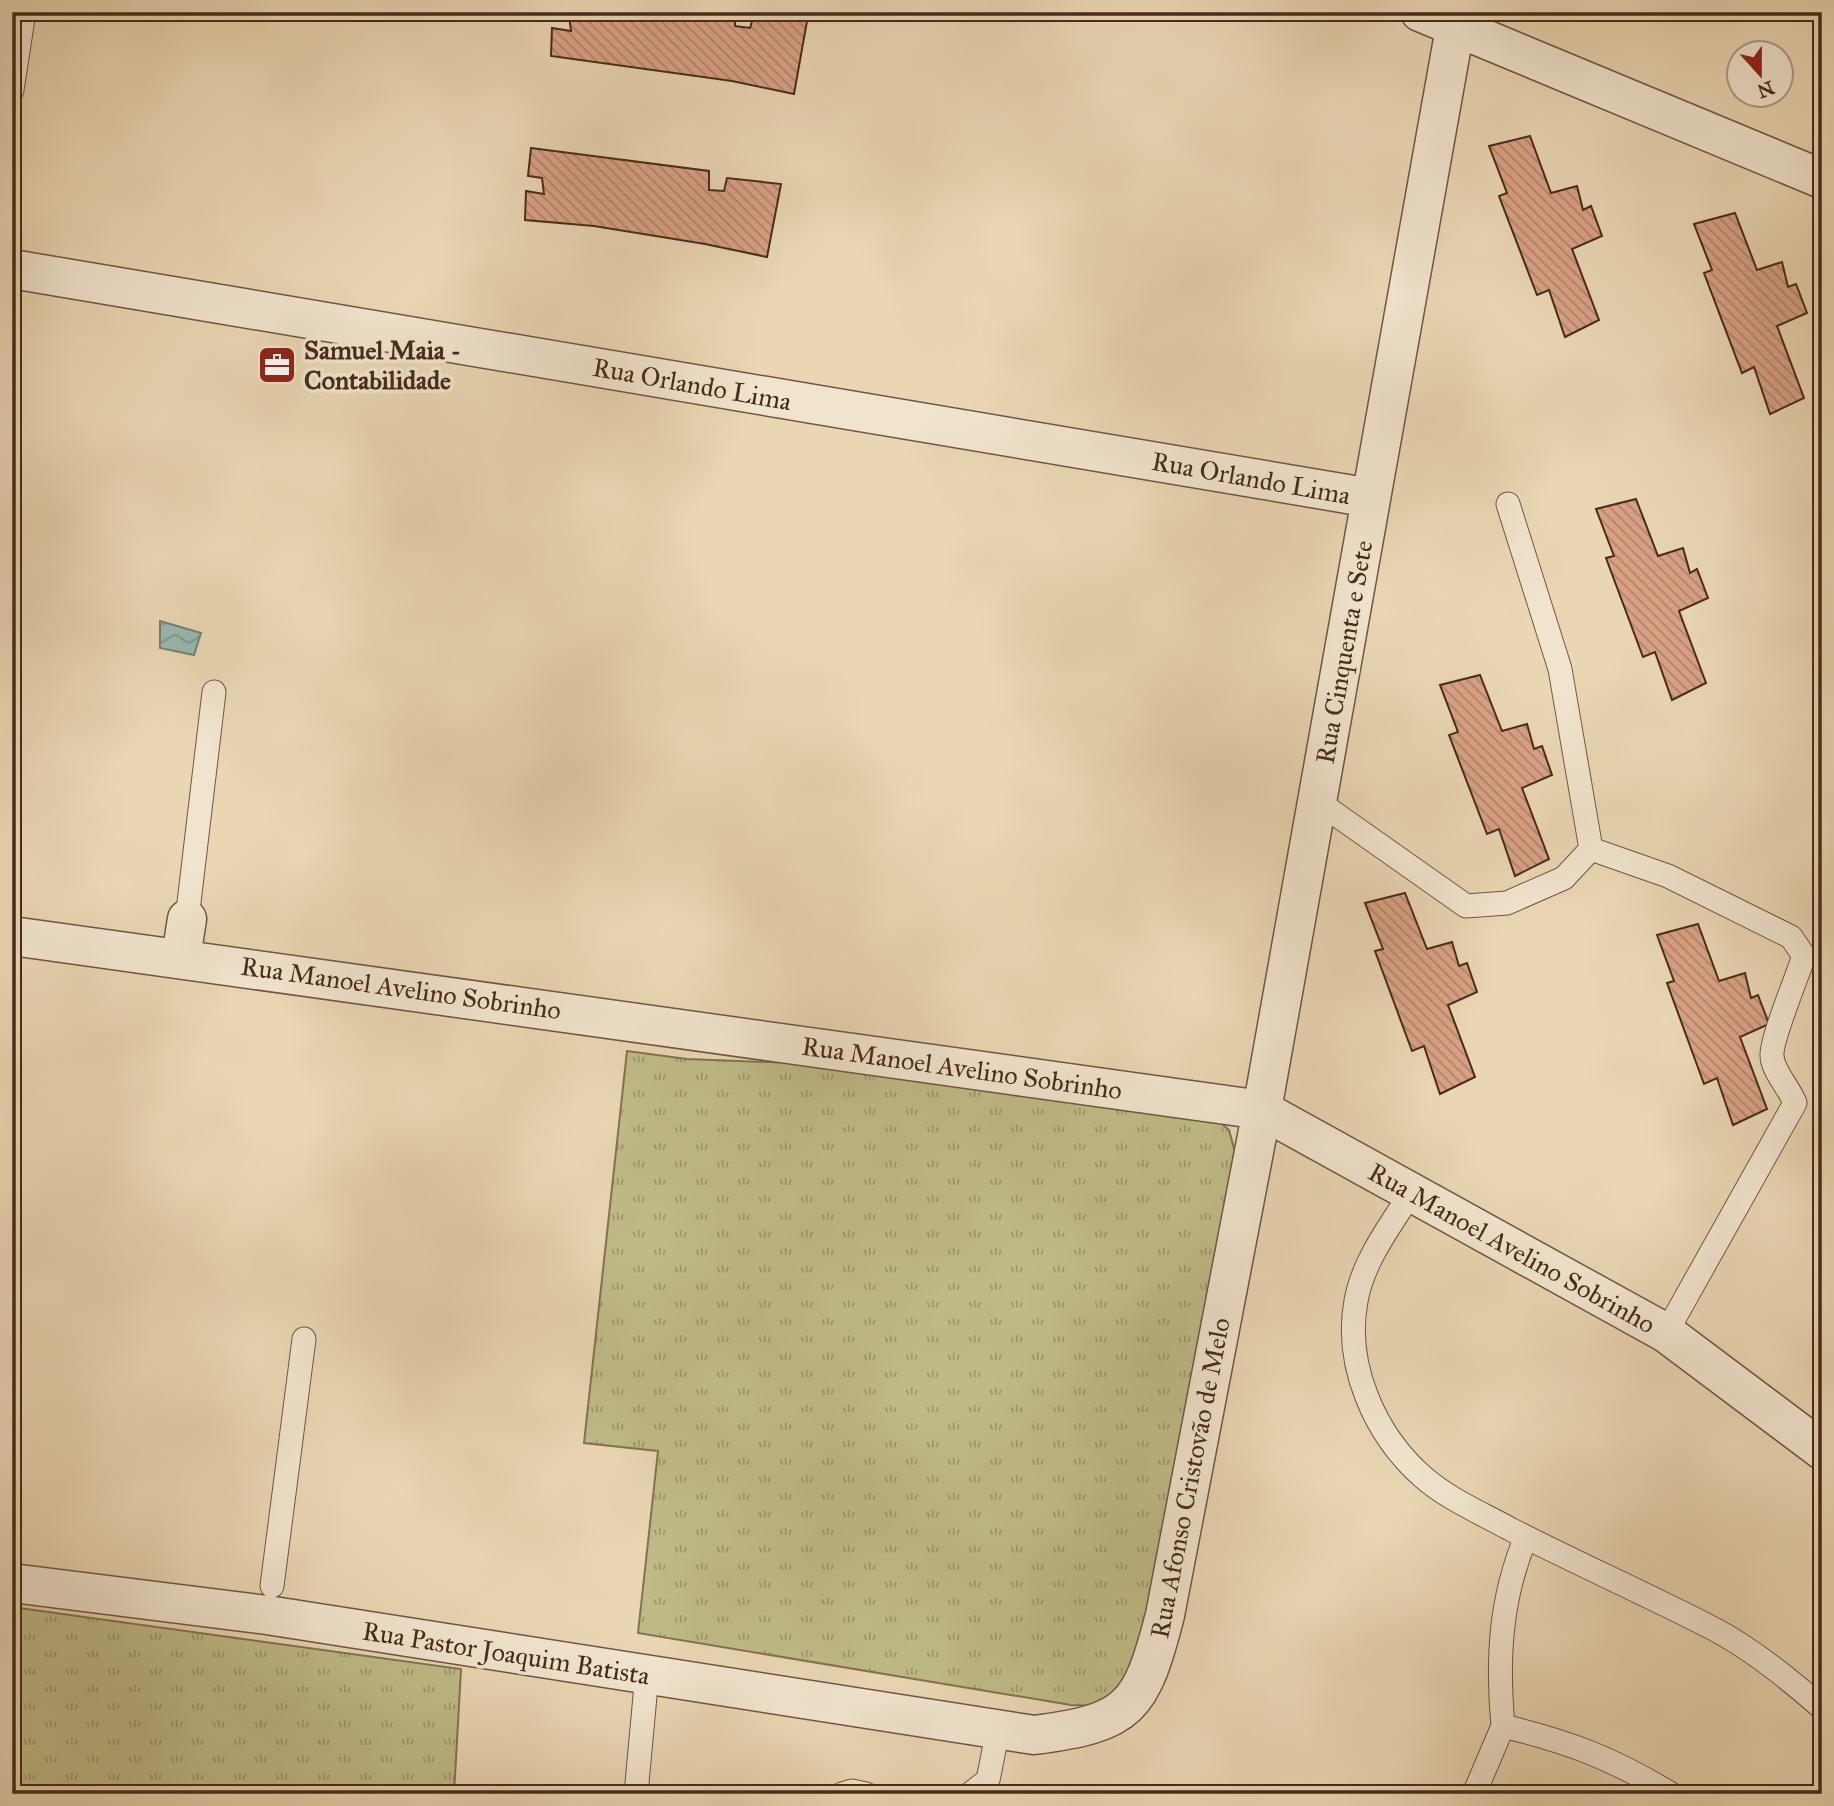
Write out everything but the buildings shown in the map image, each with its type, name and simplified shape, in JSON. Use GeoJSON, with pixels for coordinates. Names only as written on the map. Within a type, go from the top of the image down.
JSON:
{"type":"FeatureCollection","features":[{"type":"Feature","properties":{"kind":"street"},"geometry":{"type":"LineString","coordinates":[[1420,12],[1822,179]]}},
{"type":"Feature","properties":{"kind":"street","name":"Rua Cinquenta e Sete"},"geometry":{"type":"LineString","coordinates":[[1262,1110],[1455,28]]}},
{"type":"Feature","properties":{"kind":"street","name":"Rua Orlando Lima"},"geometry":{"type":"LineString","coordinates":[[12,269],[1371,498]]}},
{"type":"Feature","properties":{"kind":"street"},"geometry":{"type":"LineString","coordinates":[[181,957],[187,919]]}},
{"type":"Feature","properties":{"kind":"street","name":"Rua Manoel Avelino Sobrinho"},"geometry":{"type":"LineString","coordinates":[[12,936],[181,957],[1262,1110],[1666,1333],[1822,1450]]}},
{"type":"Feature","properties":{"kind":"street","name":"Rua Afonso Cristovão de Melo"},"geometry":{"type":"LineString","coordinates":[[998,1730],[1034,1735],[1080,1729],[1115,1716],[1135,1697],[1151,1671],[1165,1615],[1262,1110]]}},
{"type":"Feature","properties":{"kind":"street","name":"Rua Pastor Joaquim Batista"},"geometry":{"type":"LineString","coordinates":[[12,1583],[270,1600],[647,1674],[998,1730]]}},
{"type":"Feature","properties":{"kind":"lane"},"geometry":{"type":"LineString","coordinates":[[12,90],[24,12]]}},
{"type":"Feature","properties":{"kind":"lane"},"geometry":{"type":"LineString","coordinates":[[1508,504],[1560,669],[1591,849]]}},
{"type":"Feature","properties":{"kind":"lane"},"geometry":{"type":"LineString","coordinates":[[187,919],[214,692]]}},
{"type":"Feature","properties":{"kind":"lane"},"geometry":{"type":"LineString","coordinates":[[1317,801],[1466,906],[1507,903],[1564,878],[1591,849]]}},
{"type":"Feature","properties":{"kind":"lane"},"geometry":{"type":"LineString","coordinates":[[1591,849],[1668,876],[1791,937],[1804,956],[1771,1054],[1776,1070],[1789,1086],[1795,1103],[1666,1333]]}},
{"type":"Feature","properties":{"kind":"lane"},"geometry":{"type":"LineString","coordinates":[[1411,1193],[1374,1251],[1356,1300],[1353,1339],[1361,1381],[1378,1422],[1392,1442],[1425,1478],[1465,1505],[1714,1629],[1798,1687],[1822,1708]]}},
{"type":"Feature","properties":{"kind":"lane"},"geometry":{"type":"LineString","coordinates":[[270,1600],[304,1339]]}},
{"type":"Feature","properties":{"kind":"lane"},"geometry":{"type":"LineString","coordinates":[[1474,1794],[1503,1726],[1499,1677],[1502,1623],[1511,1574],[1526,1537]]}},
{"type":"Feature","properties":{"kind":"lane"},"geometry":{"type":"LineString","coordinates":[[636,1794],[647,1674]]}},
{"type":"Feature","properties":{"kind":"lane"},"geometry":{"type":"LineString","coordinates":[[1503,1726],[1565,1741],[1623,1764],[1671,1794]]}},
{"type":"Feature","properties":{"kind":"lane"},"geometry":{"type":"LineString","coordinates":[[970,1794],[988,1780],[998,1730]]}},
{"type":"Feature","properties":{"kind":"lane"},"geometry":{"type":"LineString","coordinates":[[842,1794],[852,1791],[866,1794]]}},
{"type":"Feature","properties":{"kind":"green space"},"geometry":{"type":"Polygon","coordinates":[[[627,1051],[687,1059],[793,1063],[1213,1116],[1229,1130],[1235,1152],[1146,1660],[1098,1706],[1071,1705],[638,1633],[658,1451],[584,1443],[627,1051]]]}},
{"type":"Feature","properties":{"kind":"green space"},"geometry":{"type":"Polygon","coordinates":[[[12,1607],[461,1669],[454,1794],[12,1794],[12,1607]]]}},
{"type":"Feature","properties":{"kind":"water"},"geometry":{"type":"Polygon","coordinates":[[[160,621],[201,633],[194,655],[160,648],[160,621]]]}},
{"type":"Feature","properties":{"kind":"place","name":"Samuel Maia - Contabilidade"},"geometry":{"type":"Point","coordinates":[277,365]}}]}
